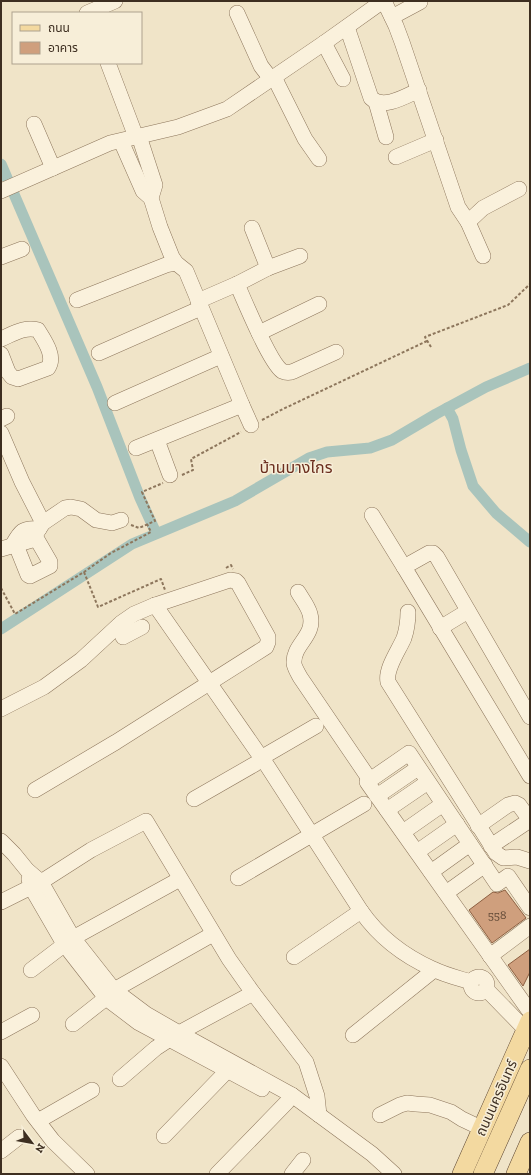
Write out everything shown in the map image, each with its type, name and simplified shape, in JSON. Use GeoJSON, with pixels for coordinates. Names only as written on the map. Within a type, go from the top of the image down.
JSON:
{"type":"FeatureCollection","features":[{"type":"Feature","properties":{"kind":"main road","name":"ถนนนครอินทร์"},"geometry":{"type":"LineString","coordinates":[[462,1174],[528,1026]]}},
{"type":"Feature","properties":{"kind":"main road","name":"ถนนนครอินทร์"},"geometry":{"type":"LineString","coordinates":[[483,1174],[530,1069]]}},
{"type":"Feature","properties":{"kind":"main road"},"geometry":{"type":"LineString","coordinates":[[516,1174],[530,1142]]}},
{"type":"Feature","properties":{"kind":"street"},"geometry":{"type":"LineString","coordinates":[[90,12],[114,1]]}},
{"type":"Feature","properties":{"kind":"street"},"geometry":{"type":"LineString","coordinates":[[3,190],[110,143],[178,127],[227,109],[383,1],[396,26],[436,140],[455,201],[468,222],[484,256]]}},
{"type":"Feature","properties":{"kind":"street"},"geometry":{"type":"LineString","coordinates":[[392,17],[420,2]]}},
{"type":"Feature","properties":{"kind":"street"},"geometry":{"type":"LineString","coordinates":[[237,13],[261,66],[273,78],[306,139],[320,159]]}},
{"type":"Feature","properties":{"kind":"street"},"geometry":{"type":"LineString","coordinates":[[346,27],[371,98],[376,102],[386,103],[419,90]]}},
{"type":"Feature","properties":{"kind":"street"},"geometry":{"type":"LineString","coordinates":[[324,43],[343,79]]}},
{"type":"Feature","properties":{"kind":"street"},"geometry":{"type":"LineString","coordinates":[[108,64],[156,185],[151,198]]}},
{"type":"Feature","properties":{"kind":"street"},"geometry":{"type":"LineString","coordinates":[[376,102],[386,137]]}},
{"type":"Feature","properties":{"kind":"street"},"geometry":{"type":"LineString","coordinates":[[34,124],[53,168]]}},
{"type":"Feature","properties":{"kind":"street"},"geometry":{"type":"LineString","coordinates":[[396,157],[436,140]]}},
{"type":"Feature","properties":{"kind":"street"},"geometry":{"type":"LineString","coordinates":[[121,141],[143,191],[151,198],[160,227],[176,263],[186,271],[250,426]]}},
{"type":"Feature","properties":{"kind":"street"},"geometry":{"type":"LineString","coordinates":[[468,222],[483,208],[519,189]]}},
{"type":"Feature","properties":{"kind":"street"},"geometry":{"type":"LineString","coordinates":[[252,228],[268,268]]}},
{"type":"Feature","properties":{"kind":"street"},"geometry":{"type":"LineString","coordinates":[[1,257],[22,249]]}},
{"type":"Feature","properties":{"kind":"street"},"geometry":{"type":"LineString","coordinates":[[99,352],[200,304],[268,268],[300,256]]}},
{"type":"Feature","properties":{"kind":"street"},"geometry":{"type":"LineString","coordinates":[[77,300],[166,265],[176,263]]}},
{"type":"Feature","properties":{"kind":"street"},"geometry":{"type":"LineString","coordinates":[[237,284],[259,333],[277,366],[282,371],[289,373],[336,352]]}},
{"type":"Feature","properties":{"kind":"street"},"geometry":{"type":"LineString","coordinates":[[259,333],[319,304]]}},
{"type":"Feature","properties":{"kind":"street"},"geometry":{"type":"LineString","coordinates":[[1,339],[31,328],[38,330],[47,344],[50,365],[48,368],[18,379],[12,377],[8,372],[1,354]]}},
{"type":"Feature","properties":{"kind":"street"},"geometry":{"type":"LineString","coordinates":[[115,403],[221,356]]}},
{"type":"Feature","properties":{"kind":"street"},"geometry":{"type":"LineString","coordinates":[[136,448],[242,405]]}},
{"type":"Feature","properties":{"kind":"street"},"geometry":{"type":"LineString","coordinates":[[1,433],[22,482],[39,529],[50,562],[50,566],[47,569],[30,576],[28,575],[10,547],[19,534],[24,530],[29,528],[39,529],[59,510],[71,507],[81,509],[96,520],[112,523],[121,520]]}},
{"type":"Feature","properties":{"kind":"street"},"geometry":{"type":"LineString","coordinates":[[157,440],[173,477]]}},
{"type":"Feature","properties":{"kind":"street"},"geometry":{"type":"LineString","coordinates":[[372,515],[530,776]]}},
{"type":"Feature","properties":{"kind":"street"},"geometry":{"type":"LineString","coordinates":[[404,567],[429,552],[433,553],[437,557],[530,718]]}},
{"type":"Feature","properties":{"kind":"street"},"geometry":{"type":"LineString","coordinates":[[35,790],[209,684],[266,647],[268,642],[268,637],[238,583],[234,580],[230,580],[155,605],[134,614],[122,636]]}},
{"type":"Feature","properties":{"kind":"street"},"geometry":{"type":"LineString","coordinates":[[298,592],[310,613],[311,621],[310,631],[300,645],[294,663],[300,677],[370,780]]}},
{"type":"Feature","properties":{"kind":"street"},"geometry":{"type":"LineString","coordinates":[[155,605],[312,834],[361,911],[379,934],[408,956],[434,970],[471,982],[471,988],[475,993],[481,993],[486,989],[528,1026]]}},
{"type":"Feature","properties":{"kind":"street"},"geometry":{"type":"LineString","coordinates":[[440,628],[468,611]]}},
{"type":"Feature","properties":{"kind":"street"},"geometry":{"type":"LineString","coordinates":[[408,612],[405,636],[388,672],[388,682],[496,853],[503,858],[524,859],[530,848]]}},
{"type":"Feature","properties":{"kind":"street"},"geometry":{"type":"LineString","coordinates":[[1,710],[44,687],[81,660],[122,636],[142,627]]}},
{"type":"Feature","properties":{"kind":"street"},"geometry":{"type":"LineString","coordinates":[[194,800],[316,726]]}},
{"type":"Feature","properties":{"kind":"street"},"geometry":{"type":"LineString","coordinates":[[530,908],[508,876],[497,884],[409,753],[367,782],[530,1012]]}},
{"type":"Feature","properties":{"kind":"street"},"geometry":{"type":"LineString","coordinates":[[377,796],[418,768]]}},
{"type":"Feature","properties":{"kind":"street"},"geometry":{"type":"LineString","coordinates":[[387,810],[428,782]]}},
{"type":"Feature","properties":{"kind":"street"},"geometry":{"type":"LineString","coordinates":[[478,826],[515,803],[519,805],[530,820],[491,846]]}},
{"type":"Feature","properties":{"kind":"street"},"geometry":{"type":"LineString","coordinates":[[238,878],[364,804]]}},
{"type":"Feature","properties":{"kind":"street"},"geometry":{"type":"LineString","coordinates":[[403,832],[443,804]]}},
{"type":"Feature","properties":{"kind":"street"},"geometry":{"type":"LineString","coordinates":[[1,902],[36,885],[91,850],[146,821],[212,934],[252,993],[306,1062],[318,1096],[319,1115]]}},
{"type":"Feature","properties":{"kind":"street"},"geometry":{"type":"LineString","coordinates":[[417,852],[457,824]]}},
{"type":"Feature","properties":{"kind":"street"},"geometry":{"type":"LineString","coordinates":[[1,841],[27,870],[68,941],[110,994],[139,1024],[174,1037],[319,1115],[372,1154],[394,1174]]}},
{"type":"Feature","properties":{"kind":"street"},"geometry":{"type":"LineString","coordinates":[[431,872],[470,844]]}},
{"type":"Feature","properties":{"kind":"street"},"geometry":{"type":"LineString","coordinates":[[446,893],[485,865]]}},
{"type":"Feature","properties":{"kind":"street"},"geometry":{"type":"LineString","coordinates":[[31,970],[68,941],[180,879]]}},
{"type":"Feature","properties":{"kind":"street"},"geometry":{"type":"LineString","coordinates":[[294,957],[361,911]]}},
{"type":"Feature","properties":{"kind":"street"},"geometry":{"type":"LineString","coordinates":[[490,956],[530,926]]}},
{"type":"Feature","properties":{"kind":"street"},"geometry":{"type":"LineString","coordinates":[[72,1024],[110,994],[212,934]]}},
{"type":"Feature","properties":{"kind":"street"},"geometry":{"type":"LineString","coordinates":[[353,1035],[434,970]]}},
{"type":"Feature","properties":{"kind":"street"},"geometry":{"type":"LineString","coordinates":[[120,1079],[156,1048],[252,993]]}},
{"type":"Feature","properties":{"kind":"street"},"geometry":{"type":"LineString","coordinates":[[1,1032],[32,1015]]}},
{"type":"Feature","properties":{"kind":"street"},"geometry":{"type":"LineString","coordinates":[[1,1066],[53,1141],[87,1174]]}},
{"type":"Feature","properties":{"kind":"street"},"geometry":{"type":"LineString","coordinates":[[164,1136],[229,1066]]}},
{"type":"Feature","properties":{"kind":"street"},"geometry":{"type":"LineString","coordinates":[[38,1121],[92,1090]]}},
{"type":"Feature","properties":{"kind":"street"},"geometry":{"type":"LineString","coordinates":[[217,1174],[290,1099]]}},
{"type":"Feature","properties":{"kind":"street"},"geometry":{"type":"LineString","coordinates":[[380,1115],[400,1105],[407,1103],[416,1104],[451,1112],[483,1129]]}},
{"type":"Feature","properties":{"kind":"street"},"geometry":{"type":"LineString","coordinates":[[1,1151],[19,1136]]}},
{"type":"Feature","properties":{"kind":"street"},"geometry":{"type":"LineString","coordinates":[[292,1174],[303,1160]]}},
{"type":"Feature","properties":{"kind":"path"},"geometry":{"type":"LineString","coordinates":[[431,347],[424,337],[508,305],[530,284]]}},
{"type":"Feature","properties":{"kind":"path"},"geometry":{"type":"LineString","coordinates":[[121,520],[139,528],[155,521],[142,492],[173,477],[193,470],[190,459],[283,409],[427,341]]}},
{"type":"Feature","properties":{"kind":"path"},"geometry":{"type":"LineString","coordinates":[[1,588],[15,614],[84,572],[111,553],[151,532],[148,524]]}},
{"type":"Feature","properties":{"kind":"path"},"geometry":{"type":"LineString","coordinates":[[224,568],[231,566],[235,572]]}},
{"type":"Feature","properties":{"kind":"path"},"geometry":{"type":"LineString","coordinates":[[84,572],[98,607],[161,579],[166,591]]}},
{"type":"Feature","properties":{"kind":"building"},"geometry":{"type":"Polygon","coordinates":[[[505,890],[526,918],[492,943],[469,910],[493,892],[498,893],[505,890]]]}},
{"type":"Feature","properties":{"kind":"building"},"geometry":{"type":"Polygon","coordinates":[[[530,949],[530,972],[523,986],[508,965],[530,949]]]}},
{"type":"Feature","properties":{"kind":"waterway"},"geometry":{"type":"LineString","coordinates":[[1,164],[97,387],[140,498],[156,533]]}},
{"type":"Feature","properties":{"kind":"waterway"},"geometry":{"type":"LineString","coordinates":[[1,629],[132,544],[235,501],[309,458],[327,452],[370,448],[392,440],[486,387],[530,368]]}},
{"type":"Feature","properties":{"kind":"waterway"},"geometry":{"type":"LineString","coordinates":[[447,408],[453,419],[461,450],[473,486],[496,513],[530,542]]}},
{"type":"Feature","properties":{"kind":"district","name":"บ้านบางไกร"},"geometry":{"type":"Point","coordinates":[296,467]}}]}
